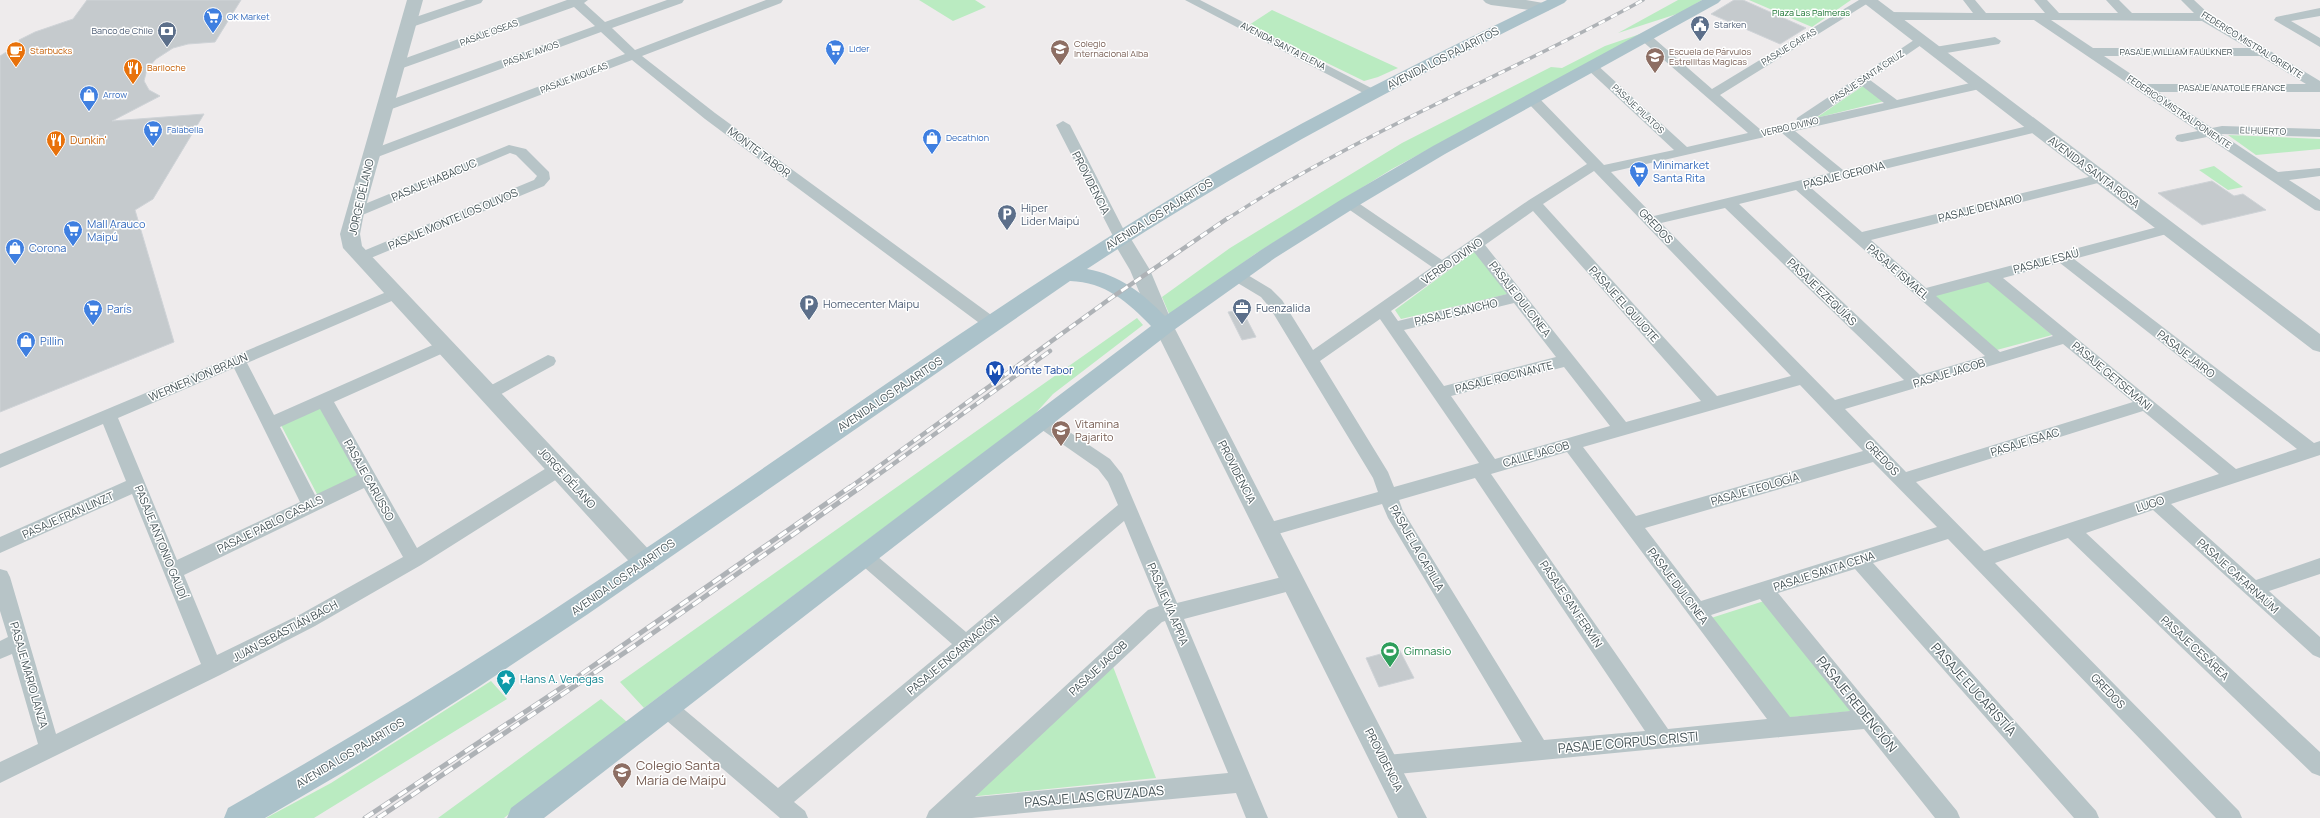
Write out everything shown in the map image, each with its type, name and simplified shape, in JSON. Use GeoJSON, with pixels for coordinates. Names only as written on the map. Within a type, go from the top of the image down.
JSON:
{"type":"FeatureCollection","features":[{"type":"Feature","properties":{"kind":"main road"},"geometry":{"type":"LineString","coordinates":[[521,818],[667,708],[1164,326],[1236,275],[1349,204],[1532,99],[1713,0]]}},
{"type":"Feature","properties":{"kind":"main road","name":"AVENIDA LOS PAJARITOS"},"geometry":{"type":"LineString","coordinates":[[238,818],[336,762],[479,675],[1120,238],[1254,156],[1374,93],[1552,4]]}},
{"type":"Feature","properties":{"kind":"main road"},"geometry":{"type":"LineString","coordinates":[[1066,274],[1093,276],[1115,284],[1138,301],[1164,326]]}},
{"type":"Feature","properties":{"kind":"street","name":"JORGE DÉLANO"},"geometry":{"type":"LineString","coordinates":[[415,0],[370,155],[355,213],[351,241],[353,248],[645,562]]}},
{"type":"Feature","properties":{"kind":"street"},"geometry":{"type":"LineString","coordinates":[[408,24],[477,0]]}},
{"type":"Feature","properties":{"kind":"street","name":"PASAJE AMOS"},"geometry":{"type":"LineString","coordinates":[[384,107],[678,0]]}},
{"type":"Feature","properties":{"kind":"street","name":"PASAJE MIQUEAS"},"geometry":{"type":"LineString","coordinates":[[370,155],[777,0]]}},
{"type":"Feature","properties":{"kind":"street","name":"AVENIDA SANTA ELENA"},"geometry":{"type":"LineString","coordinates":[[1191,0],[1374,93]]}},
{"type":"Feature","properties":{"kind":"street"},"geometry":{"type":"LineString","coordinates":[[1491,0],[1552,4]]}},
{"type":"Feature","properties":{"kind":"street","name":"AVENIDA SANTA ROSA"},"geometry":{"type":"LineString","coordinates":[[1868,0],[2320,345]]}},
{"type":"Feature","properties":{"kind":"street","name":"PASAJE CAIFAS"},"geometry":{"type":"LineString","coordinates":[[1711,95],[1868,0]]}},
{"type":"Feature","properties":{"kind":"street"},"geometry":{"type":"LineString","coordinates":[[1968,0],[1982,16]]}},
{"type":"Feature","properties":{"kind":"street"},"geometry":{"type":"LineString","coordinates":[[2040,0],[2056,17]]}},
{"type":"Feature","properties":{"kind":"street"},"geometry":{"type":"LineString","coordinates":[[2112,0],[2129,17]]}},
{"type":"Feature","properties":{"kind":"street","name":"FEDERICO MISTRAL ORIENTE"},"geometry":{"type":"LineString","coordinates":[[2187,0],[2205,17],[2320,87]]}},
{"type":"Feature","properties":{"kind":"street","name":"MONTE TABOR"},"geometry":{"type":"LineString","coordinates":[[576,1],[634,54],[716,120],[992,324]]}},
{"type":"Feature","properties":{"kind":"street","name":"PASAJE OSEAS"},"geometry":{"type":"LineString","coordinates":[[396,66],[576,1]]}},
{"type":"Feature","properties":{"kind":"street"},"geometry":{"type":"LineString","coordinates":[[2320,12],[2280,20],[2320,43]]}},
{"type":"Feature","properties":{"kind":"street"},"geometry":{"type":"LineString","coordinates":[[1889,16],[2205,17]]}},
{"type":"Feature","properties":{"kind":"street","name":"FEDERICO MISTRAL PONIENTE"},"geometry":{"type":"LineString","coordinates":[[2038,17],[2320,208]]}},
{"type":"Feature","properties":{"kind":"street"},"geometry":{"type":"LineString","coordinates":[[1644,37],[1758,135]]}},
{"type":"Feature","properties":{"kind":"street","name":"PASAJE SANTA CRUZ"},"geometry":{"type":"LineString","coordinates":[[1789,128],[1920,40]]}},
{"type":"Feature","properties":{"kind":"street"},"geometry":{"type":"LineString","coordinates":[[1935,51],[1995,41]]}},
{"type":"Feature","properties":{"kind":"street","name":"PASAJE WILLIAM FAULKNER"},"geometry":{"type":"LineString","coordinates":[[2090,52],[2262,52]]}},
{"type":"Feature","properties":{"kind":"street","name":"PASAJE PILATOS"},"geometry":{"type":"LineString","coordinates":[[1591,66],[1684,152]]}},
{"type":"Feature","properties":{"kind":"street"},"geometry":{"type":"LineString","coordinates":[[1862,80],[1894,104]]}},
{"type":"Feature","properties":{"kind":"street","name":"VERBO DIVINO"},"geometry":{"type":"LineString","coordinates":[[1310,360],[1534,203],[1599,167],[1684,152],[1979,85]]}},
{"type":"Feature","properties":{"kind":"street","name":"PASAJE ANATOLE FRANCE"},"geometry":{"type":"LineString","coordinates":[[2144,88],[2320,87]]}},
{"type":"Feature","properties":{"kind":"street","name":"GREDOS"},"geometry":{"type":"LineString","coordinates":[[1532,99],[2231,818]]}},
{"type":"Feature","properties":{"kind":"street","name":"PROVIDENCIA"},"geometry":{"type":"LineString","coordinates":[[1063,125],[1120,238],[1140,270],[1164,326],[1414,818]]}},
{"type":"Feature","properties":{"kind":"street"},"geometry":{"type":"LineString","coordinates":[[1789,128],[1840,175]]}},
{"type":"Feature","properties":{"kind":"street","name":"PASAJE GERONA"},"geometry":{"type":"LineString","coordinates":[[1651,221],[2036,128]]}},
{"type":"Feature","properties":{"kind":"street","name":"EL HUERTO"},"geometry":{"type":"LineString","coordinates":[[2182,138],[2209,132],[2238,130],[2320,133]]}},
{"type":"Feature","properties":{"kind":"street","name":"PASAJE HABACUC"},"geometry":{"type":"LineString","coordinates":[[355,213],[505,150],[514,150]]}},
{"type":"Feature","properties":{"kind":"street","name":"PASAJE MONTE LOS OLIVOS"},"geometry":{"type":"LineString","coordinates":[[361,257],[539,183],[544,179],[544,175],[521,152],[514,150]]}},
{"type":"Feature","properties":{"kind":"street"},"geometry":{"type":"LineString","coordinates":[[2275,177],[2320,172]]}},
{"type":"Feature","properties":{"kind":"street","name":"PASAJE DENARIO"},"geometry":{"type":"LineString","coordinates":[[1860,238],[2102,178]]}},
{"type":"Feature","properties":{"kind":"street","name":"PASAJE ISMAEL"},"geometry":{"type":"LineString","coordinates":[[1799,185],[1997,358]]}},
{"type":"Feature","properties":{"kind":"street","name":"PASAJE EZEQUÍAS"},"geometry":{"type":"LineString","coordinates":[[1728,202],[1917,382]]}},
{"type":"Feature","properties":{"kind":"street","name":"PASAJE EL QUIJOTE"},"geometry":{"type":"LineString","coordinates":[[1534,203],[1714,404]]}},
{"type":"Feature","properties":{"kind":"street"},"geometry":{"type":"LineString","coordinates":[[1349,204],[1442,268]]}},
{"type":"Feature","properties":{"kind":"street","name":"PASAJE ESAÚ"},"geometry":{"type":"LineString","coordinates":[[1923,294],[2168,229]]}},
{"type":"Feature","properties":{"kind":"street","name":"PASAJE DULCINEA"},"geometry":{"type":"LineString","coordinates":[[1476,244],[1623,430]]}},
{"type":"Feature","properties":{"kind":"street","name":"PASAJE JAIRO"},"geometry":{"type":"LineString","coordinates":[[2062,257],[2316,449]]}},
{"type":"Feature","properties":{"kind":"street","name":"PASAJE LA CAPILLA"},"geometry":{"type":"LineString","coordinates":[[1236,275],[1273,300],[1382,477],[1394,513],[1538,750]]}},
{"type":"Feature","properties":{"kind":"street","name":"PASAJE GETSEMANI"},"geometry":{"type":"LineString","coordinates":[[1991,276],[2233,476]]}},
{"type":"Feature","properties":{"kind":"street","name":"WERNER VON BRAUN"},"geometry":{"type":"LineString","coordinates":[[0,462],[396,293]]}},
{"type":"Feature","properties":{"kind":"street","name":"PASAJE SANCHO"},"geometry":{"type":"LineString","coordinates":[[1394,327],[1518,297]]}},
{"type":"Feature","properties":{"kind":"street","name":"PASAJE SAN FERMÍN"},"geometry":{"type":"LineString","coordinates":[[1382,310],[1440,393],[1485,469],[1662,738]]}},
{"type":"Feature","properties":{"kind":"street","name":"PASAJE JACOB"},"geometry":{"type":"LineString","coordinates":[[1832,407],[2066,338]]}},
{"type":"Feature","properties":{"kind":"street"},"geometry":{"type":"LineString","coordinates":[[270,424],[444,346]]}},
{"type":"Feature","properties":{"kind":"street"},"geometry":{"type":"LineString","coordinates":[[238,360],[312,505]]}},
{"type":"Feature","properties":{"kind":"street","name":"PASAJE ROCINANTE"},"geometry":{"type":"LineString","coordinates":[[1440,393],[1568,360]]}},
{"type":"Feature","properties":{"kind":"street"},"geometry":{"type":"LineString","coordinates":[[488,394],[548,361]]}},
{"type":"Feature","properties":{"kind":"street","name":"CALLE JACOB"},"geometry":{"type":"LineString","coordinates":[[1267,530],[1804,378]]}},
{"type":"Feature","properties":{"kind":"street","name":"PASAJE CARUSSO"},"geometry":{"type":"LineString","coordinates":[[324,400],[414,560]]}},
{"type":"Feature","properties":{"kind":"street","name":"PASAJE ISAAC"},"geometry":{"type":"LineString","coordinates":[[1902,480],[2147,404]]}},
{"type":"Feature","properties":{"kind":"street","name":"PASAJE ANTONIO GAUDÍ"},"geometry":{"type":"LineString","coordinates":[[108,415],[213,669]]}},
{"type":"Feature","properties":{"kind":"street","name":"PASAJE VÍA APPIA"},"geometry":{"type":"LineString","coordinates":[[1041,421],[1109,468],[1116,479],[1257,818]]}},
{"type":"Feature","properties":{"kind":"street","name":"PASAJE DULCINEA"},"geometry":{"type":"LineString","coordinates":[[1572,444],[1785,727]]}},
{"type":"Feature","properties":{"kind":"street","name":"LUGO"},"geometry":{"type":"LineString","coordinates":[[1980,560],[2316,449]]}},
{"type":"Feature","properties":{"kind":"street","name":"PASAJE TEOLOGÍA"},"geometry":{"type":"LineString","coordinates":[[1632,525],[1877,454]]}},
{"type":"Feature","properties":{"kind":"street","name":"JUAN SEBASTIÁN BACH"},"geometry":{"type":"LineString","coordinates":[[0,773],[213,669],[308,620],[414,560],[559,469]]}},
{"type":"Feature","properties":{"kind":"street","name":"PASAJE PABLO CASALS"},"geometry":{"type":"LineString","coordinates":[[173,571],[368,478]]}},
{"type":"Feature","properties":{"kind":"street","name":"PASAJE FRAN LINZT"},"geometry":{"type":"LineString","coordinates":[[0,546],[137,484]]}},
{"type":"Feature","properties":{"kind":"street","name":"PASAJE CAFARNAÚM"},"geometry":{"type":"LineString","coordinates":[[2156,502],[2320,649]]}},
{"type":"Feature","properties":{"kind":"street","name":"PASAJE ENCARNACIÓN"},"geometry":{"type":"LineString","coordinates":[[778,802],[1128,507]]}},
{"type":"Feature","properties":{"kind":"street","name":"PASAJE SANTA CENA"},"geometry":{"type":"LineString","coordinates":[[1697,611],[1952,530]]}},
{"type":"Feature","properties":{"kind":"street","name":"PASAJE CESÁREA"},"geometry":{"type":"LineString","coordinates":[[2071,530],[2320,766]]}},
{"type":"Feature","properties":{"kind":"street"},"geometry":{"type":"LineString","coordinates":[[864,556],[966,644]]}},
{"type":"Feature","properties":{"kind":"street","name":"PASAJE EUCARISTÍA"},"geometry":{"type":"LineString","coordinates":[[1859,560],[2088,818]]}},
{"type":"Feature","properties":{"kind":"street"},"geometry":{"type":"LineString","coordinates":[[2253,589],[2320,566]]}},
{"type":"Feature","properties":{"kind":"street","name":"PASAJE MARIO LANZA"},"geometry":{"type":"LineString","coordinates":[[0,577],[50,749]]}},
{"type":"Feature","properties":{"kind":"street","name":"PASAJE JACOB"},"geometry":{"type":"LineString","coordinates":[[941,814],[1148,620],[1162,613],[1184,611],[1294,582]]}},
{"type":"Feature","properties":{"kind":"street","name":"PASAJE REDENCIÓN"},"geometry":{"type":"LineString","coordinates":[[1764,590],[1949,818]]}},
{"type":"Feature","properties":{"kind":"street"},"geometry":{"type":"LineString","coordinates":[[0,650],[19,641]]}},
{"type":"Feature","properties":{"kind":"street"},"geometry":{"type":"LineString","coordinates":[[667,708],[797,818]]}},
{"type":"Feature","properties":{"kind":"street","name":"PASAJE CORPUS CRISTI"},"geometry":{"type":"LineString","coordinates":[[1387,766],[1538,750],[1869,719]]}},
{"type":"Feature","properties":{"kind":"street","name":"PASAJE LAS CRUZADAS"},"geometry":{"type":"LineString","coordinates":[[941,814],[1242,782]]}},
{"type":"Feature","properties":{"kind":"green space"},"geometry":{"type":"Polygon","coordinates":[[[919,0],[975,0],[986,7],[953,21],[919,0]]]}},
{"type":"Feature","properties":{"kind":"green space"},"geometry":{"type":"Polygon","coordinates":[[[1678,0],[1702,0],[1680,13],[1618,33],[1678,0]]]}},
{"type":"Feature","properties":{"kind":"green space","name":"Plaza Las Palmeras"},"geometry":{"type":"Polygon","coordinates":[[[1749,0],[1851,0],[1812,27],[1749,0]]]}},
{"type":"Feature","properties":{"kind":"green space"},"geometry":{"type":"Polygon","coordinates":[[[1272,10],[1398,68],[1378,77],[1364,81],[1249,25],[1272,10]]]}},
{"type":"Feature","properties":{"kind":"green space"},"geometry":{"type":"Polygon","coordinates":[[[1646,32],[1392,169],[1255,254],[1170,316],[1162,297],[1230,248],[1402,143],[1551,67],[1562,68],[1605,46],[1646,32]]]}},
{"type":"Feature","properties":{"kind":"green space"},"geometry":{"type":"Polygon","coordinates":[[[1863,86],[1885,101],[1816,118],[1863,86]]]}},
{"type":"Feature","properties":{"kind":"green space"},"geometry":{"type":"Polygon","coordinates":[[[2228,135],[2320,139],[2320,149],[2256,155],[2228,135]]]}},
{"type":"Feature","properties":{"kind":"green space"},"geometry":{"type":"Polygon","coordinates":[[[2214,166],[2243,187],[2228,190],[2199,170],[2214,166]]]}},
{"type":"Feature","properties":{"kind":"green space"},"geometry":{"type":"Polygon","coordinates":[[[1475,251],[1508,294],[1401,319],[1395,310],[1475,251]]]}},
{"type":"Feature","properties":{"kind":"green space"},"geometry":{"type":"Polygon","coordinates":[[[1988,281],[2052,335],[1993,351],[1931,296],[1988,281]]]}},
{"type":"Feature","properties":{"kind":"green space"},"geometry":{"type":"Polygon","coordinates":[[[1137,318],[1143,325],[1053,394],[1034,415],[644,708],[620,682],[1137,318]]]}},
{"type":"Feature","properties":{"kind":"green space"},"geometry":{"type":"Polygon","coordinates":[[[321,407],[361,478],[319,498],[281,425],[321,407]]]}},
{"type":"Feature","properties":{"kind":"green space"},"geometry":{"type":"Polygon","coordinates":[[[1764,601],[1853,711],[1782,718],[1708,619],[1764,601]]]}},
{"type":"Feature","properties":{"kind":"green space"},"geometry":{"type":"Polygon","coordinates":[[[1112,664],[1156,778],[968,797],[1112,664]]]}},
{"type":"Feature","properties":{"kind":"green space"},"geometry":{"type":"Polygon","coordinates":[[[491,681],[507,699],[314,818],[266,818],[331,783],[491,681]]]}},
{"type":"Feature","properties":{"kind":"green space"},"geometry":{"type":"Polygon","coordinates":[[[601,699],[627,722],[504,818],[438,818],[601,699]]]}},
{"type":"Feature","properties":{"kind":"building","name":"Mall Arauco Maipú"},"geometry":{"type":"Polygon","coordinates":[[[87,0],[241,0],[215,42],[188,44],[173,48],[156,59],[147,69],[144,81],[149,90],[160,96],[112,121],[204,114],[153,199],[135,210],[174,342],[0,412],[0,56],[19,44],[19,40],[35,32],[73,19],[87,0]]]}},
{"type":"Feature","properties":{"kind":"building"},"geometry":{"type":"Polygon","coordinates":[[[1734,0],[1743,0],[1806,28],[1780,44],[1711,14],[1734,0]]]}},
{"type":"Feature","properties":{"kind":"building"},"geometry":{"type":"Polygon","coordinates":[[[2212,181],[2234,196],[2243,194],[2266,210],[2202,225],[2158,193],[2212,181]]]}},
{"type":"Feature","properties":{"kind":"building","name":"Fuenzalida"},"geometry":{"type":"Polygon","coordinates":[[[1242,310],[1256,337],[1242,340],[1228,312],[1242,310]]]}},
{"type":"Feature","properties":{"kind":"building","name":"Gimnasio"},"geometry":{"type":"Polygon","coordinates":[[[1399,649],[1414,678],[1379,687],[1366,658],[1399,649]]]}},
{"type":"Feature","properties":{"kind":"railway"},"geometry":{"type":"LineString","coordinates":[[1227,219],[1328,159],[1591,28],[1643,0]]}},
{"type":"Feature","properties":{"kind":"railway"},"geometry":{"type":"LineString","coordinates":[[849,488],[1111,298],[1228,218]]}},
{"type":"Feature","properties":{"kind":"railway"},"geometry":{"type":"LineString","coordinates":[[860,488],[1050,351]]}},
{"type":"Feature","properties":{"kind":"railway"},"geometry":{"type":"LineString","coordinates":[[365,818],[570,682],[850,487]]}},
{"type":"Feature","properties":{"kind":"railway"},"geometry":{"type":"LineString","coordinates":[[378,818],[633,647],[861,487]]}},
{"type":"Feature","properties":{"kind":"place","name":"OK Market"},"geometry":{"type":"Point","coordinates":[213,34]}},
{"type":"Feature","properties":{"kind":"place","name":"Starken"},"geometry":{"type":"Point","coordinates":[1700,42]}},
{"type":"Feature","properties":{"kind":"place","name":"Banco de Chile"},"geometry":{"type":"Point","coordinates":[167,48]}},
{"type":"Feature","properties":{"kind":"place","name":"Lider"},"geometry":{"type":"Point","coordinates":[835,66]}},
{"type":"Feature","properties":{"kind":"place","name":"Colegio Internacional Alba"},"geometry":{"type":"Point","coordinates":[1060,66]}},
{"type":"Feature","properties":{"kind":"place","name":"Starbucks"},"geometry":{"type":"Point","coordinates":[16,68]}},
{"type":"Feature","properties":{"kind":"place","name":"Escuela de Párvulos Estrellitas Magicas"},"geometry":{"type":"Point","coordinates":[1655,74]}},
{"type":"Feature","properties":{"kind":"place","name":"Bariloche"},"geometry":{"type":"Point","coordinates":[133,85]}},
{"type":"Feature","properties":{"kind":"place","name":"Arrow"},"geometry":{"type":"Point","coordinates":[89,112]}},
{"type":"Feature","properties":{"kind":"place","name":"Falabella"},"geometry":{"type":"Point","coordinates":[153,147]}},
{"type":"Feature","properties":{"kind":"place","name":"Decathlon"},"geometry":{"type":"Point","coordinates":[932,155]}},
{"type":"Feature","properties":{"kind":"place","name":"Dunkin'"},"geometry":{"type":"Point","coordinates":[56,157]}},
{"type":"Feature","properties":{"kind":"place","name":"Minimarket Santa Rita"},"geometry":{"type":"Point","coordinates":[1639,188]}},
{"type":"Feature","properties":{"kind":"place","name":"Hiper Lider Maipú"},"geometry":{"type":"Point","coordinates":[1007,231]}},
{"type":"Feature","properties":{"kind":"place","name":"Mall Arauco Maipú"},"geometry":{"type":"Point","coordinates":[73,247]}},
{"type":"Feature","properties":{"kind":"place","name":"Corona"},"geometry":{"type":"Point","coordinates":[15,265]}},
{"type":"Feature","properties":{"kind":"place","name":"Homecenter Maipu"},"geometry":{"type":"Point","coordinates":[809,321]}},
{"type":"Feature","properties":{"kind":"place","name":"Fuenzalida"},"geometry":{"type":"Point","coordinates":[1242,325]}},
{"type":"Feature","properties":{"kind":"place","name":"París"},"geometry":{"type":"Point","coordinates":[93,326]}},
{"type":"Feature","properties":{"kind":"place","name":"Pillin"},"geometry":{"type":"Point","coordinates":[26,358]}},
{"type":"Feature","properties":{"kind":"place","name":"Monte Tabor"},"geometry":{"type":"Point","coordinates":[995,387]}},
{"type":"Feature","properties":{"kind":"place","name":"Vitamina Pajarito"},"geometry":{"type":"Point","coordinates":[1061,447]}},
{"type":"Feature","properties":{"kind":"place","name":"Gimnasio"},"geometry":{"type":"Point","coordinates":[1390,668]}},
{"type":"Feature","properties":{"kind":"place","name":"Hans A. Venegas"},"geometry":{"type":"Point","coordinates":[506,696]}},
{"type":"Feature","properties":{"kind":"place","name":"Colegio Santa María de Maipú"},"geometry":{"type":"Point","coordinates":[622,789]}}]}
